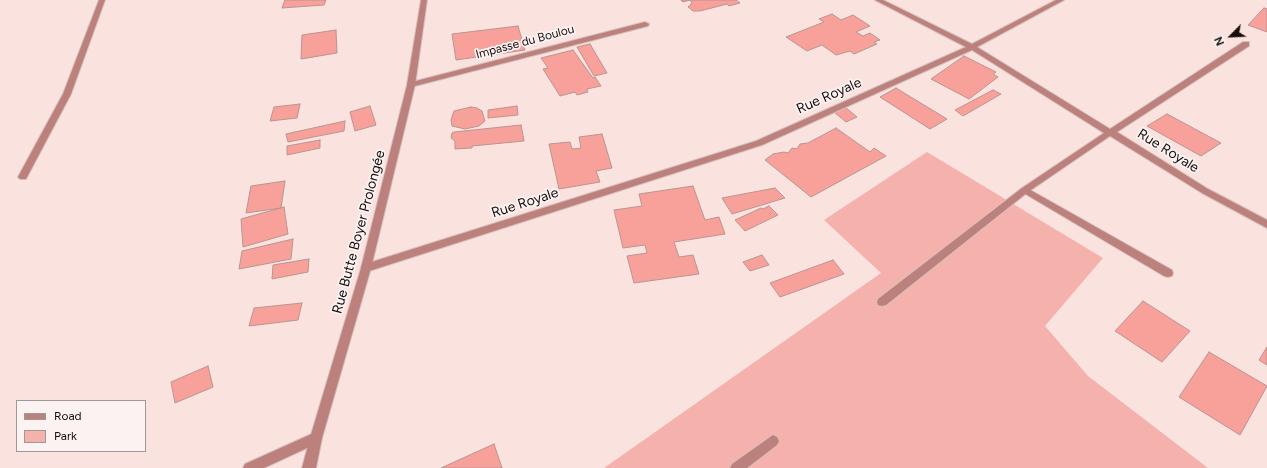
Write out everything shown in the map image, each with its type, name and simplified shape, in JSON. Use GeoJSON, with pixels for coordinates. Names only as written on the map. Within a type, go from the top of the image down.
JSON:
{"type":"FeatureCollection","features":[{"type":"Feature","properties":{"kind":"street"},"geometry":{"type":"LineString","coordinates":[[23,177],[67,94],[102,0]]}},
{"type":"Feature","properties":{"kind":"street","name":"Rue Butte Boyer Prolongée"},"geometry":{"type":"LineString","coordinates":[[309,468],[316,438],[366,268],[411,85],[424,0]]}},
{"type":"Feature","properties":{"kind":"street"},"geometry":{"type":"LineString","coordinates":[[878,0],[972,47],[1061,0]]}},
{"type":"Feature","properties":{"kind":"street","name":"Impasse du Boulou"},"geometry":{"type":"LineString","coordinates":[[411,85],[645,24]]}},
{"type":"Feature","properties":{"kind":"street"},"geometry":{"type":"LineString","coordinates":[[882,302],[1025,190],[1246,44]]}},
{"type":"Feature","properties":{"kind":"street","name":"Rue Royale"},"geometry":{"type":"LineString","coordinates":[[366,268],[759,143],[972,47],[1205,191],[1267,224]]}},
{"type":"Feature","properties":{"kind":"street"},"geometry":{"type":"LineString","coordinates":[[1025,190],[1168,273]]}},
{"type":"Feature","properties":{"kind":"street"},"geometry":{"type":"LineString","coordinates":[[250,468],[316,438]]}},
{"type":"Feature","properties":{"kind":"street"},"geometry":{"type":"LineString","coordinates":[[737,468],[772,441]]}},
{"type":"Feature","properties":{"kind":"green space"},"geometry":{"type":"Polygon","coordinates":[[[927,152],[1103,258],[1045,326],[1088,376],[1208,468],[604,468],[881,273],[824,220],[927,152]]]}},
{"type":"Feature","properties":{"kind":"building"},"geometry":{"type":"Polygon","coordinates":[[[285,0],[326,0],[324,5],[282,8],[285,0]]]}},
{"type":"Feature","properties":{"kind":"building"},"geometry":{"type":"Polygon","coordinates":[[[690,0],[736,0],[740,3],[693,11],[688,7],[692,3],[690,0]]]}},
{"type":"Feature","properties":{"kind":"building"},"geometry":{"type":"Polygon","coordinates":[[[1264,8],[1267,9],[1267,32],[1248,25],[1264,8]]]}},
{"type":"Feature","properties":{"kind":"building"},"geometry":{"type":"Polygon","coordinates":[[[832,14],[841,20],[853,15],[870,26],[856,32],[863,36],[870,33],[880,40],[874,42],[877,44],[854,54],[850,51],[836,55],[822,45],[807,51],[786,37],[824,22],[819,19],[832,14]]]}},
{"type":"Feature","properties":{"kind":"building"},"geometry":{"type":"Polygon","coordinates":[[[518,26],[525,50],[456,60],[452,34],[518,26]]]}},
{"type":"Feature","properties":{"kind":"building"},"geometry":{"type":"Polygon","coordinates":[[[336,30],[337,53],[301,59],[302,35],[336,30]]]}},
{"type":"Feature","properties":{"kind":"building"},"geometry":{"type":"Polygon","coordinates":[[[590,44],[607,73],[594,76],[577,47],[590,44]]]}},
{"type":"Feature","properties":{"kind":"building"},"geometry":{"type":"Polygon","coordinates":[[[573,50],[593,78],[595,77],[601,86],[587,89],[588,92],[577,95],[575,92],[560,96],[543,69],[548,68],[541,58],[573,50]]]}},
{"type":"Feature","properties":{"kind":"building"},"geometry":{"type":"Polygon","coordinates":[[[964,56],[996,72],[993,74],[998,77],[969,99],[931,79],[964,56]]]}},
{"type":"Feature","properties":{"kind":"building"},"geometry":{"type":"Polygon","coordinates":[[[896,88],[947,119],[930,129],[880,97],[896,88]]]}},
{"type":"Feature","properties":{"kind":"building"},"geometry":{"type":"Polygon","coordinates":[[[993,90],[1001,94],[963,116],[955,110],[993,90]]]}},
{"type":"Feature","properties":{"kind":"building"},"geometry":{"type":"Polygon","coordinates":[[[300,104],[297,118],[270,121],[274,107],[300,104]]]}},
{"type":"Feature","properties":{"kind":"building"},"geometry":{"type":"Polygon","coordinates":[[[370,106],[376,125],[355,131],[350,112],[370,106]]]}},
{"type":"Feature","properties":{"kind":"building"},"geometry":{"type":"Polygon","coordinates":[[[517,106],[518,115],[488,118],[488,110],[517,106]]]}},
{"type":"Feature","properties":{"kind":"building"},"geometry":{"type":"Polygon","coordinates":[[[471,107],[482,111],[485,121],[479,126],[465,129],[452,126],[451,120],[454,111],[471,107]]]}},
{"type":"Feature","properties":{"kind":"building"},"geometry":{"type":"Polygon","coordinates":[[[845,107],[857,117],[846,122],[834,112],[845,107]]]}},
{"type":"Feature","properties":{"kind":"building"},"geometry":{"type":"Polygon","coordinates":[[[1167,114],[1221,143],[1201,156],[1147,126],[1167,114]]]}},
{"type":"Feature","properties":{"kind":"building"},"geometry":{"type":"Polygon","coordinates":[[[345,121],[344,131],[288,142],[286,134],[345,121]]]}},
{"type":"Feature","properties":{"kind":"building"},"geometry":{"type":"Polygon","coordinates":[[[521,125],[524,141],[455,149],[455,141],[451,138],[452,133],[454,132],[521,125]]]}},
{"type":"Feature","properties":{"kind":"building"},"geometry":{"type":"Polygon","coordinates":[[[836,128],[870,152],[874,148],[886,156],[811,197],[765,160],[773,154],[784,152],[788,153],[792,148],[797,149],[800,144],[808,143],[836,128]]]}},
{"type":"Feature","properties":{"kind":"building"},"geometry":{"type":"Polygon","coordinates":[[[602,134],[612,168],[596,171],[600,182],[559,189],[549,144],[570,142],[572,149],[581,148],[579,137],[602,134]]]}},
{"type":"Feature","properties":{"kind":"building"},"geometry":{"type":"Polygon","coordinates":[[[320,140],[320,148],[287,155],[287,146],[320,140]]]}},
{"type":"Feature","properties":{"kind":"building"},"geometry":{"type":"Polygon","coordinates":[[[285,181],[281,208],[246,213],[251,186],[285,181]]]}},
{"type":"Feature","properties":{"kind":"building"},"geometry":{"type":"Polygon","coordinates":[[[693,186],[705,220],[719,217],[725,234],[674,242],[679,257],[693,255],[699,274],[634,283],[627,256],[647,253],[645,245],[623,248],[614,210],[642,206],[639,194],[693,186]]]}},
{"type":"Feature","properties":{"kind":"building"},"geometry":{"type":"Polygon","coordinates":[[[775,188],[785,198],[732,214],[722,198],[775,188]]]}},
{"type":"Feature","properties":{"kind":"building"},"geometry":{"type":"Polygon","coordinates":[[[769,206],[778,215],[745,231],[735,220],[761,208],[763,209],[769,206]]]}},
{"type":"Feature","properties":{"kind":"building"},"geometry":{"type":"Polygon","coordinates":[[[284,207],[288,234],[243,247],[241,219],[284,207]]]}},
{"type":"Feature","properties":{"kind":"building"},"geometry":{"type":"Polygon","coordinates":[[[293,239],[291,259],[239,269],[242,251],[293,239]]]}},
{"type":"Feature","properties":{"kind":"building"},"geometry":{"type":"Polygon","coordinates":[[[762,255],[769,265],[750,271],[743,262],[762,255]]]}},
{"type":"Feature","properties":{"kind":"building"},"geometry":{"type":"Polygon","coordinates":[[[309,259],[308,272],[272,279],[273,265],[309,259]]]}},
{"type":"Feature","properties":{"kind":"building"},"geometry":{"type":"Polygon","coordinates":[[[833,260],[844,274],[780,297],[770,283],[833,260]]]}},
{"type":"Feature","properties":{"kind":"building"},"geometry":{"type":"Polygon","coordinates":[[[1143,301],[1190,331],[1162,362],[1115,331],[1143,301]]]}},
{"type":"Feature","properties":{"kind":"building"},"geometry":{"type":"Polygon","coordinates":[[[302,303],[298,320],[249,326],[254,308],[302,303]]]}},
{"type":"Feature","properties":{"kind":"building"},"geometry":{"type":"Polygon","coordinates":[[[1267,347],[1267,365],[1259,360],[1267,347]]]}},
{"type":"Feature","properties":{"kind":"building"},"geometry":{"type":"Polygon","coordinates":[[[1209,352],[1267,386],[1240,435],[1179,397],[1209,352]]]}},
{"type":"Feature","properties":{"kind":"building"},"geometry":{"type":"Polygon","coordinates":[[[208,366],[213,387],[175,403],[171,382],[208,366]]]}},
{"type":"Feature","properties":{"kind":"building"},"geometry":{"type":"Polygon","coordinates":[[[494,444],[502,468],[441,468],[494,444]]]}}]}
